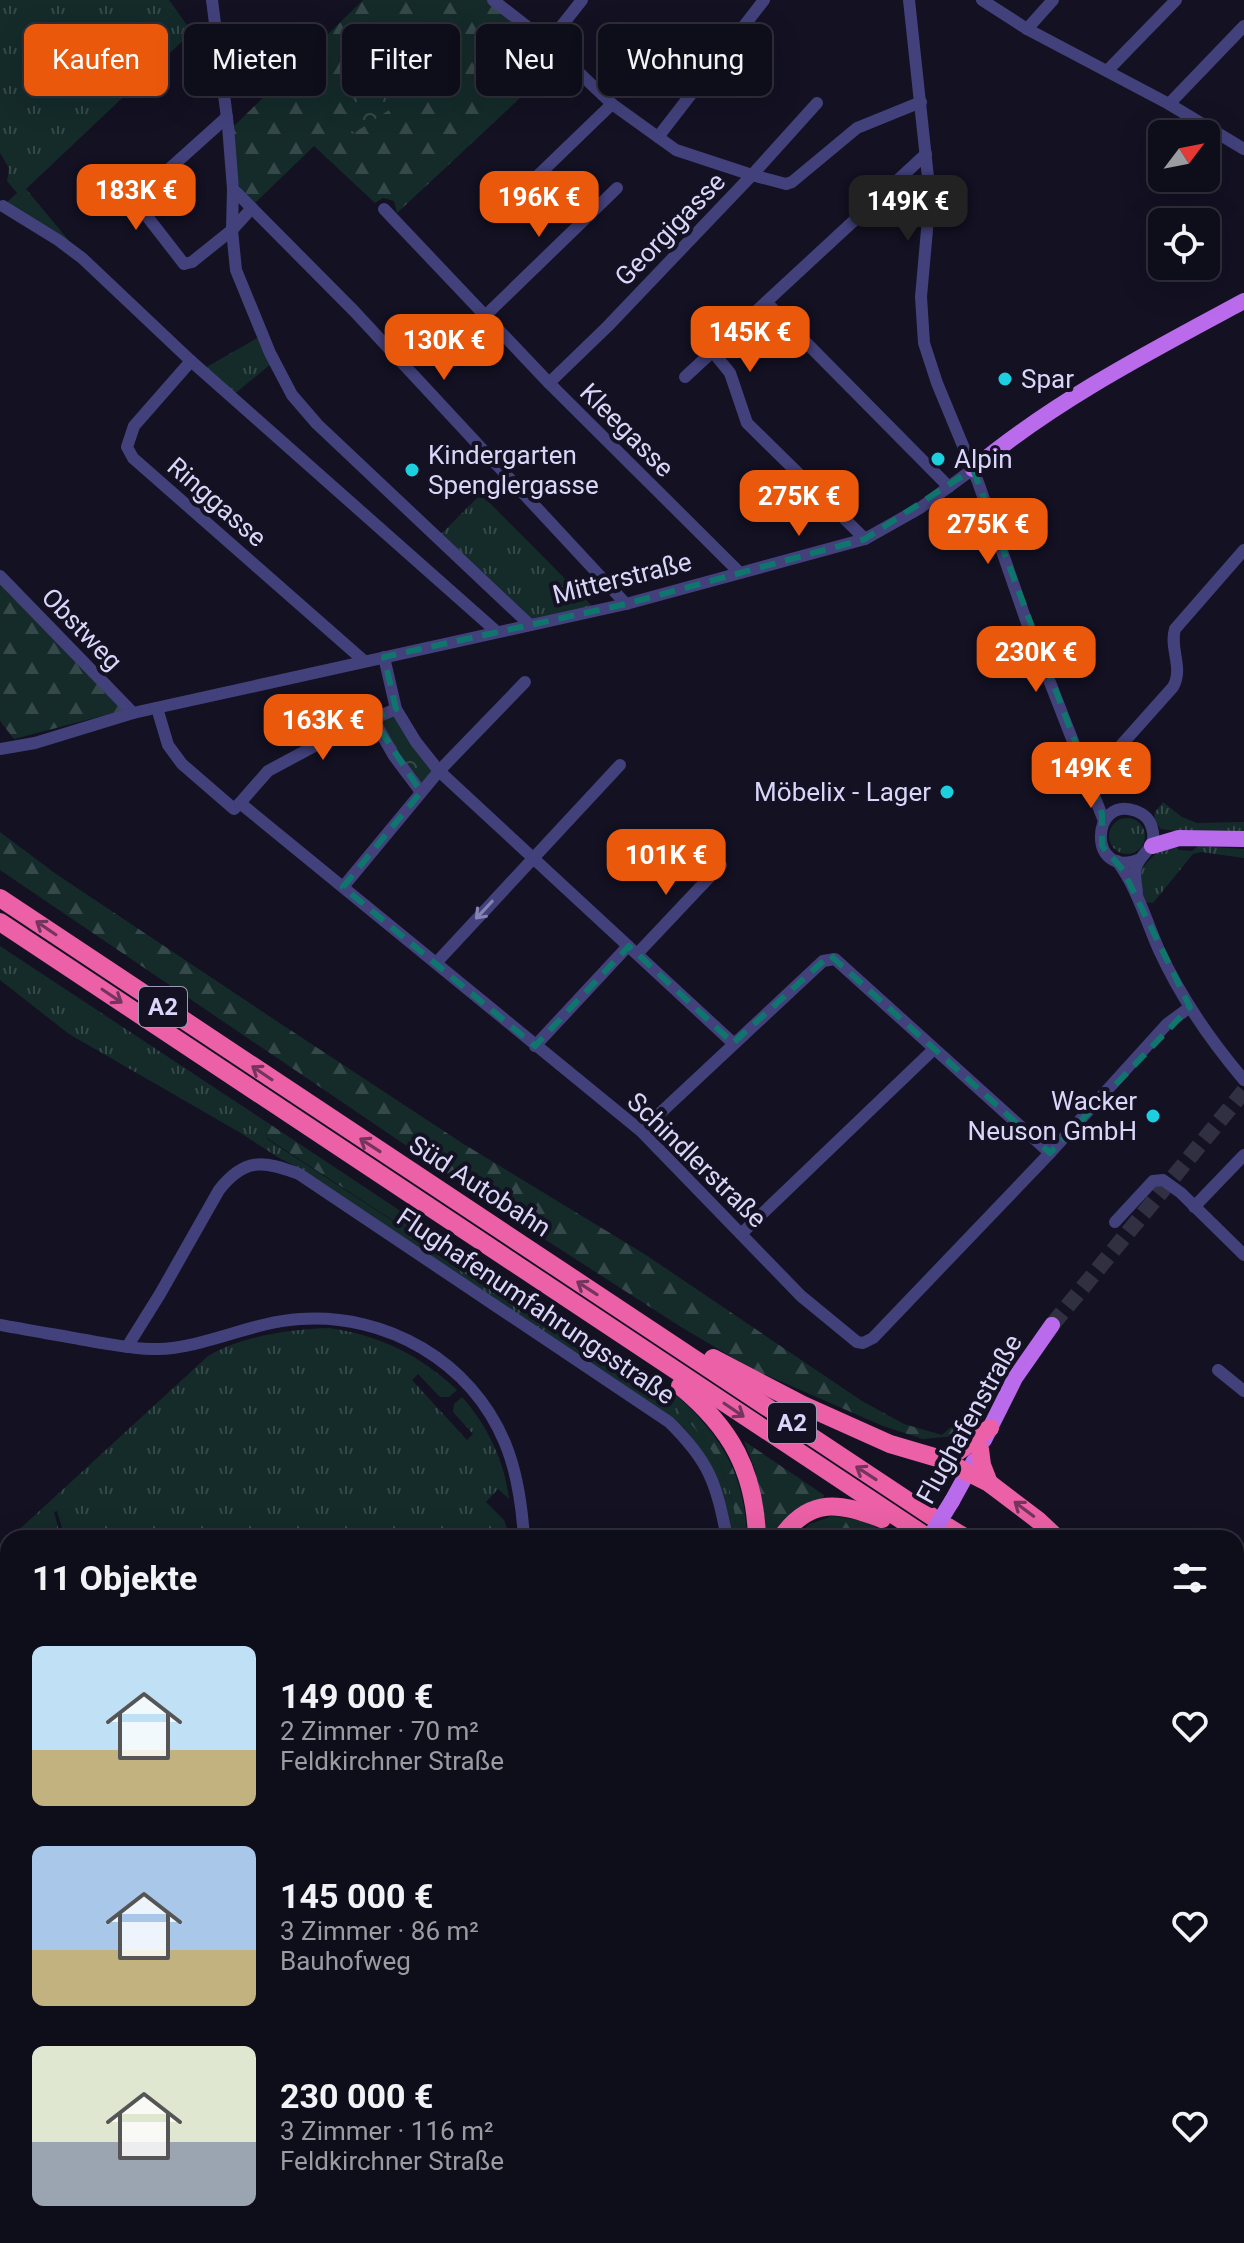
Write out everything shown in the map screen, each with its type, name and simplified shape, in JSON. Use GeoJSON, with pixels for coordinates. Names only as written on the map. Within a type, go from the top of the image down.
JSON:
{"type":"FeatureCollection","features":[{"type":"Feature","properties":{"kind":"highway","name":"Süd Autobahn"},"geometry":{"type":"LineString","coordinates":[[0,898],[931,1516]]}},
{"type":"Feature","properties":{"kind":"highway","name":"Süd Autobahn"},"geometry":{"type":"LineString","coordinates":[[0,922],[915,1530]]}},
{"type":"Feature","properties":{"kind":"highway"},"geometry":{"type":"LineString","coordinates":[[652,1331],[890,1444],[941,1459],[989,1483],[1049,1530]]}},
{"type":"Feature","properties":{"kind":"highway"},"geometry":{"type":"LineString","coordinates":[[669,1366],[678,1385],[704,1406],[724,1429],[739,1455],[750,1482],[757,1530]]}},
{"type":"Feature","properties":{"kind":"highway"},"geometry":{"type":"LineString","coordinates":[[941,1459],[959,1451],[990,1428]]}},
{"type":"Feature","properties":{"kind":"highway"},"geometry":{"type":"LineString","coordinates":[[980,1449],[989,1483]]}},
{"type":"Feature","properties":{"kind":"highway"},"geometry":{"type":"LineString","coordinates":[[789,1530],[801,1517],[827,1507],[854,1507],[880,1519],[901,1521]]}},
{"type":"Feature","properties":{"kind":"highway"},"geometry":{"type":"LineString","coordinates":[[948,1527],[953,1530]]}},
{"type":"Feature","properties":{"kind":"main road","name":"Mitterstraße"},"geometry":{"type":"LineString","coordinates":[[973,469],[1028,425],[1244,301]]}},
{"type":"Feature","properties":{"kind":"main road"},"geometry":{"type":"LineString","coordinates":[[1152,838],[1244,839]]}},
{"type":"Feature","properties":{"kind":"main road","name":"Flughafenstraße"},"geometry":{"type":"LineString","coordinates":[[930,1530],[968,1474],[1015,1378],[1052,1325]]}},
{"type":"Feature","properties":{"kind":"street"},"geometry":{"type":"LineString","coordinates":[[212,0],[227,117],[236,270],[270,353],[292,395],[344,452],[530,625]]}},
{"type":"Feature","properties":{"kind":"street"},"geometry":{"type":"LineString","coordinates":[[493,0],[524,24]]}},
{"type":"Feature","properties":{"kind":"street"},"geometry":{"type":"LineString","coordinates":[[563,24],[582,0]]}},
{"type":"Feature","properties":{"kind":"street"},"geometry":{"type":"LineString","coordinates":[[658,137],[764,0]]}},
{"type":"Feature","properties":{"kind":"street"},"geometry":{"type":"LineString","coordinates":[[909,0],[930,196],[921,297],[922,330],[937,383],[973,469],[1028,626],[1090,780],[1104,821],[1100,841],[1104,851],[1117,861],[1138,899],[1165,963],[1190,1007],[1244,1080]]}},
{"type":"Feature","properties":{"kind":"street"},"geometry":{"type":"LineString","coordinates":[[982,0],[1027,29],[1169,104],[1244,149]]}},
{"type":"Feature","properties":{"kind":"street"},"geometry":{"type":"LineString","coordinates":[[1027,29],[1053,0]]}},
{"type":"Feature","properties":{"kind":"street"},"geometry":{"type":"LineString","coordinates":[[1107,71],[1176,0]]}},
{"type":"Feature","properties":{"kind":"street"},"geometry":{"type":"LineString","coordinates":[[1169,104],[1244,26]]}},
{"type":"Feature","properties":{"kind":"street"},"geometry":{"type":"LineString","coordinates":[[582,75],[612,104],[686,155],[752,175],[817,103]]}},
{"type":"Feature","properties":{"kind":"street","name":"Georgigasse"},"geometry":{"type":"LineString","coordinates":[[549,383],[608,326],[752,175],[786,184],[792,182],[857,128],[921,102]]}},
{"type":"Feature","properties":{"kind":"street"},"geometry":{"type":"LineString","coordinates":[[498,214],[612,104]]}},
{"type":"Feature","properties":{"kind":"street"},"geometry":{"type":"LineString","coordinates":[[227,117],[139,196],[139,206],[184,264],[192,262],[232,230],[252,208]]}},
{"type":"Feature","properties":{"kind":"street"},"geometry":{"type":"LineString","coordinates":[[685,377],[926,154]]}},
{"type":"Feature","properties":{"kind":"street"},"geometry":{"type":"LineString","coordinates":[[485,316],[617,188]]}},
{"type":"Feature","properties":{"kind":"street"},"geometry":{"type":"LineString","coordinates":[[233,189],[364,322],[626,604]]}},
{"type":"Feature","properties":{"kind":"street"},"geometry":{"type":"LineString","coordinates":[[3,206],[75,252],[191,361],[497,632]]}},
{"type":"Feature","properties":{"kind":"street","name":"Kleegasse"},"geometry":{"type":"LineString","coordinates":[[384,209],[549,383],[740,573]]}},
{"type":"Feature","properties":{"kind":"street"},"geometry":{"type":"LineString","coordinates":[[766,302],[949,487]]}},
{"type":"Feature","properties":{"kind":"street"},"geometry":{"type":"LineString","coordinates":[[713,352],[730,373],[747,423],[865,539]]}},
{"type":"Feature","properties":{"kind":"street","name":"Ringgasse"},"geometry":{"type":"LineString","coordinates":[[191,361],[134,426],[127,447],[133,458],[363,660]]}},
{"type":"Feature","properties":{"kind":"street","name":"Mitterstraße"},"geometry":{"type":"LineString","coordinates":[[1,746],[35,743],[133,713],[626,604],[865,539],[900,521],[973,469]]}},
{"type":"Feature","properties":{"kind":"street"},"geometry":{"type":"LineString","coordinates":[[1090,780],[1173,687],[1178,676],[1173,638],[1175,629],[1244,550]]}},
{"type":"Feature","properties":{"kind":"street","name":"Obstweg"},"geometry":{"type":"LineString","coordinates":[[0,576],[133,713]]}},
{"type":"Feature","properties":{"kind":"street"},"geometry":{"type":"LineString","coordinates":[[384,657],[396,709],[439,771],[733,1043]]}},
{"type":"Feature","properties":{"kind":"street"},"geometry":{"type":"LineString","coordinates":[[343,887],[439,771],[525,682]]}},
{"type":"Feature","properties":{"kind":"street","name":"Schindlerstraße"},"geometry":{"type":"LineString","coordinates":[[157,708],[168,745],[182,764],[234,809],[240,803],[641,1131],[801,1296],[857,1342],[863,1343],[873,1338],[1050,1153],[1167,1024],[1190,1007]]}},
{"type":"Feature","properties":{"kind":"street"},"geometry":{"type":"LineString","coordinates":[[240,803],[268,771],[335,735],[396,709]]}},
{"type":"Feature","properties":{"kind":"street"},"geometry":{"type":"LineString","coordinates":[[373,719],[394,756],[421,792]]}},
{"type":"Feature","properties":{"kind":"street"},"geometry":{"type":"LineString","coordinates":[[436,963],[620,765]]}},
{"type":"Feature","properties":{"kind":"street"},"geometry":{"type":"LineString","coordinates":[[1090,780],[1118,810]]}},
{"type":"Feature","properties":{"kind":"street"},"geometry":{"type":"LineString","coordinates":[[1104,821],[1118,810],[1137,811],[1147,819],[1152,838],[1135,874],[1138,899]]}},
{"type":"Feature","properties":{"kind":"street"},"geometry":{"type":"LineString","coordinates":[[1117,861],[1126,863],[1140,859]]}},
{"type":"Feature","properties":{"kind":"street"},"geometry":{"type":"LineString","coordinates":[[535,1046],[721,865]]}},
{"type":"Feature","properties":{"kind":"street"},"geometry":{"type":"LineString","coordinates":[[641,1131],[823,961],[835,959],[1050,1153]]}},
{"type":"Feature","properties":{"kind":"street"},"geometry":{"type":"LineString","coordinates":[[741,1234],[934,1049]]}},
{"type":"Feature","properties":{"kind":"street"},"geometry":{"type":"LineString","coordinates":[[1194,1207],[1244,1155]]}},
{"type":"Feature","properties":{"kind":"street","name":"Flughafenumfahrungsstraße"},"geometry":{"type":"LineString","coordinates":[[127,1347],[229,1177],[242,1167],[262,1163],[299,1174],[669,1422],[706,1465],[720,1500],[726,1530]]}},
{"type":"Feature","properties":{"kind":"street"},"geometry":{"type":"LineString","coordinates":[[1115,1222],[1149,1184],[1158,1179],[1171,1184],[1244,1255]]}},
{"type":"Feature","properties":{"kind":"street"},"geometry":{"type":"LineString","coordinates":[[0,1325],[127,1347],[165,1349],[296,1319],[333,1318],[364,1322],[390,1330],[427,1350],[464,1381],[488,1412],[505,1442],[516,1478],[523,1530]]}},
{"type":"Feature","properties":{"kind":"street"},"geometry":{"type":"LineString","coordinates":[[1218,1370],[1244,1391]]}},
{"type":"Feature","properties":{"kind":"highlighted area"},"geometry":{"type":"Polygon","coordinates":[[[973,469],[1102,814],[1102,846],[1123,870],[1190,1007],[1050,1153],[830,955],[733,1043],[629,946],[535,1046],[343,887],[421,792],[373,719],[396,709],[384,657],[626,604],[865,539],[973,469]]]}},
{"type":"Feature","properties":{"kind":"green space"},"geometry":{"type":"Polygon","coordinates":[[[0,0],[169,0],[186,24],[184,40],[168,55],[168,24],[24,24],[24,96],[124,96],[26,189],[80,254],[5,204],[17,193],[7,181],[9,168],[0,153],[0,0]]]}},
{"type":"Feature","properties":{"kind":"green space"},"geometry":{"type":"Polygon","coordinates":[[[363,0],[490,0],[520,24],[476,24],[476,96],[522,96],[397,213],[394,201],[383,198],[375,203],[314,146],[254,204],[237,179],[232,128],[265,96],[326,96],[326,36],[363,0]]]}},
{"type":"Feature","properties":{"kind":"green space"},"geometry":{"type":"Polygon","coordinates":[[[353,96],[386,96],[389,110],[351,135],[353,96]]]}},
{"type":"Feature","properties":{"kind":"green space"},"geometry":{"type":"Polygon","coordinates":[[[259,337],[271,364],[233,395],[203,369],[259,337]]]}},
{"type":"Feature","properties":{"kind":"green space"},"geometry":{"type":"Polygon","coordinates":[[[481,494],[594,608],[530,622],[438,537],[481,494]]]}},
{"type":"Feature","properties":{"kind":"green space"},"geometry":{"type":"Polygon","coordinates":[[[0,581],[125,710],[14,739],[0,721],[0,581]]]}},
{"type":"Feature","properties":{"kind":"green space"},"geometry":{"type":"Polygon","coordinates":[[[390,713],[431,767],[431,775],[422,783],[415,780],[377,723],[390,713]]]}},
{"type":"Feature","properties":{"kind":"green space"},"geometry":{"type":"Polygon","coordinates":[[[1163,802],[1182,817],[1197,823],[1244,822],[1244,831],[1182,832],[1161,829],[1154,821],[1155,812],[1163,802]]]}},
{"type":"Feature","properties":{"kind":"green space"},"geometry":{"type":"Polygon","coordinates":[[[1127,818],[1139,824],[1145,836],[1139,848],[1127,854],[1115,848],[1109,836],[1115,824],[1127,818]]]}},
{"type":"Feature","properties":{"kind":"green space"},"geometry":{"type":"Polygon","coordinates":[[[0,832],[56,874],[278,1022],[462,1143],[646,1255],[862,1401],[904,1424],[942,1435],[961,1418],[976,1397],[974,1415],[954,1436],[923,1439],[883,1426],[752,1369],[681,1327],[535,1233],[0,870],[0,832]]]}},
{"type":"Feature","properties":{"kind":"green space"},"geometry":{"type":"Polygon","coordinates":[[[1175,846],[1179,850],[1192,851],[1198,846],[1244,849],[1244,858],[1201,852],[1193,854],[1153,903],[1145,902],[1140,886],[1141,869],[1157,852],[1175,846]]]}},
{"type":"Feature","properties":{"kind":"green space"},"geometry":{"type":"Polygon","coordinates":[[[0,946],[265,1121],[267,1139],[672,1403],[700,1434],[719,1463],[731,1495],[736,1530],[729,1530],[716,1478],[704,1455],[683,1427],[303,1170],[69,1034],[0,980],[0,946]]]}},
{"type":"Feature","properties":{"kind":"green space"},"geometry":{"type":"Polygon","coordinates":[[[265,1121],[673,1392],[705,1424],[727,1457],[741,1494],[746,1530],[736,1530],[731,1495],[719,1463],[700,1434],[672,1403],[267,1138],[265,1121]]]}},
{"type":"Feature","properties":{"kind":"green space"},"geometry":{"type":"Polygon","coordinates":[[[329,1328],[382,1341],[413,1357],[457,1390],[449,1397],[440,1397],[418,1374],[412,1380],[467,1440],[473,1434],[453,1412],[454,1404],[462,1397],[479,1420],[499,1458],[509,1499],[498,1489],[486,1502],[504,1520],[507,1530],[63,1530],[57,1511],[54,1512],[59,1530],[19,1530],[208,1356],[236,1343],[298,1330],[329,1328]]]}},
{"type":"Feature","properties":{"kind":"green space"},"geometry":{"type":"Polygon","coordinates":[[[744,1441],[824,1495],[823,1503],[785,1530],[762,1530],[755,1470],[744,1441]]]}},
{"type":"Feature","properties":{"kind":"green space"},"geometry":{"type":"Polygon","coordinates":[[[832,1516],[867,1521],[880,1530],[803,1530],[810,1524],[832,1516]]]}},
{"type":"Feature","properties":{"kind":"tunnel"},"geometry":{"type":"LineString","coordinates":[[1052,1325],[1244,1091]]}},
{"type":"Feature","properties":{"kind":"place","name":"Spar"},"geometry":{"type":"Point","coordinates":[1005,379]}},
{"type":"Feature","properties":{"kind":"place","name":"Alpin"},"geometry":{"type":"Point","coordinates":[938,459]}},
{"type":"Feature","properties":{"kind":"place","name":"Kindergarten Spenglergasse"},"geometry":{"type":"Point","coordinates":[412,470]}},
{"type":"Feature","properties":{"kind":"place","name":"Möbelix - Lager"},"geometry":{"type":"Point","coordinates":[947,792]}},
{"type":"Feature","properties":{"kind":"place","name":"Wacker Neuson GmbH"},"geometry":{"type":"Point","coordinates":[1153,1116]}}]}
